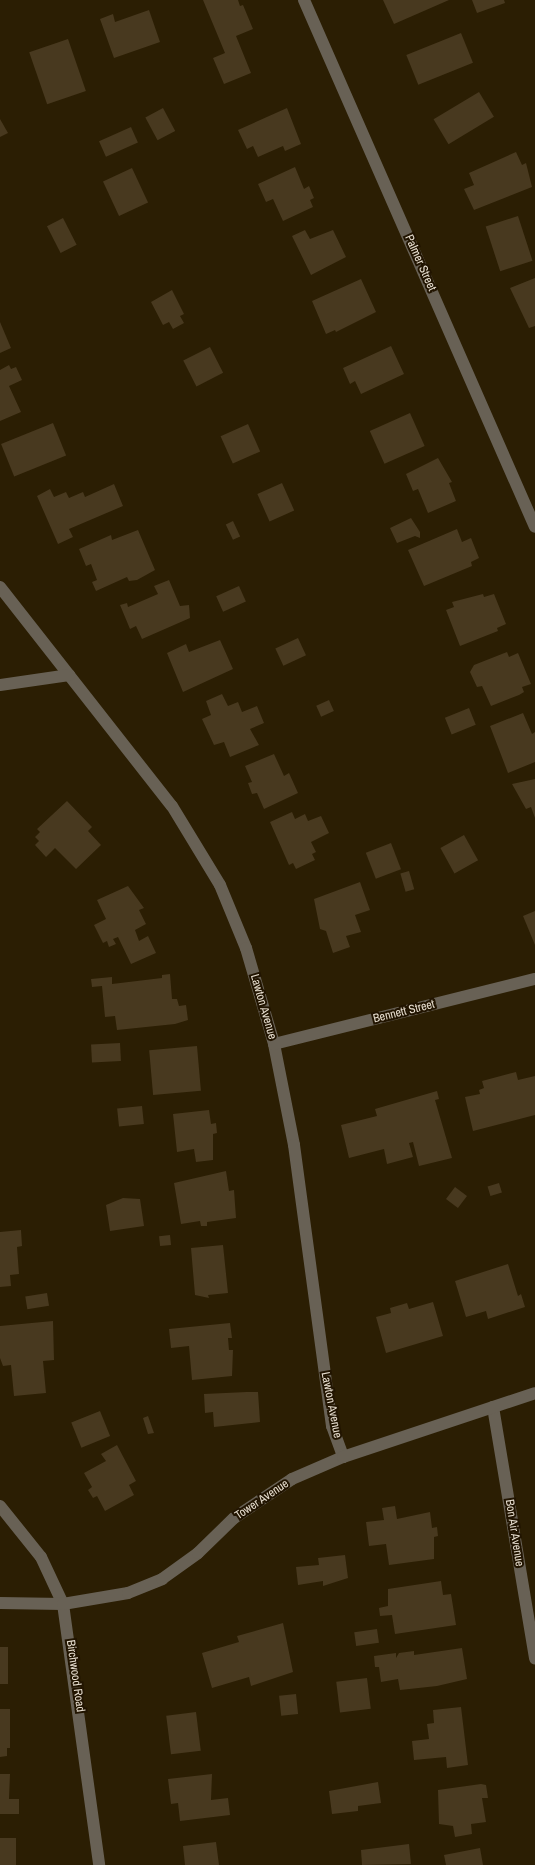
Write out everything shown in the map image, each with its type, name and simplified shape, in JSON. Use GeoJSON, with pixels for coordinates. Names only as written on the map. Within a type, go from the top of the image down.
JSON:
{"type":"FeatureCollection","features":[{"type":"Feature","properties":{"kind":"street","name":"Palmer Street"},"geometry":{"type":"LineString","coordinates":[[304,0],[535,527]]}},
{"type":"Feature","properties":{"kind":"street","name":"Lawton Avenue"},"geometry":{"type":"LineString","coordinates":[[0,587],[172,806],[220,885],[246,948],[274,1044],[294,1145],[332,1426],[343,1457]]}},
{"type":"Feature","properties":{"kind":"street"},"geometry":{"type":"LineString","coordinates":[[0,685],[69,674]]}},
{"type":"Feature","properties":{"kind":"street","name":"Bennett Street"},"geometry":{"type":"LineString","coordinates":[[274,1044],[535,979]]}},
{"type":"Feature","properties":{"kind":"street","name":"Tower Avenue"},"geometry":{"type":"LineString","coordinates":[[0,1603],[63,1604],[128,1593],[162,1579],[198,1553],[234,1518],[284,1485],[343,1457],[535,1393]]}},
{"type":"Feature","properties":{"kind":"street","name":"Bon Air Avenue"},"geometry":{"type":"LineString","coordinates":[[493,1406],[535,1659]]}},
{"type":"Feature","properties":{"kind":"street","name":"Birchwood Road"},"geometry":{"type":"LineString","coordinates":[[0,1506],[41,1557],[63,1604],[99,1865]]}},
{"type":"Feature","properties":{"kind":"building"},"geometry":{"type":"Polygon","coordinates":[[[203,0],[238,0],[240,6],[243,5],[253,29],[236,36],[251,73],[224,84],[213,58],[225,53],[203,0]]]}},
{"type":"Feature","properties":{"kind":"building"},"geometry":{"type":"Polygon","coordinates":[[[383,0],[449,0],[394,24],[383,0]]]}},
{"type":"Feature","properties":{"kind":"building"},"geometry":{"type":"Polygon","coordinates":[[[472,0],[504,0],[505,3],[477,13],[472,0]]]}},
{"type":"Feature","properties":{"kind":"building"},"geometry":{"type":"Polygon","coordinates":[[[149,10],[160,42],[114,58],[100,19],[113,14],[115,22],[149,10]]]}},
{"type":"Feature","properties":{"kind":"building"},"geometry":{"type":"Polygon","coordinates":[[[461,33],[473,63],[418,85],[406,55],[461,33]]]}},
{"type":"Feature","properties":{"kind":"building"},"geometry":{"type":"Polygon","coordinates":[[[68,39],[86,91],[47,104],[29,52],[68,39]]]}},
{"type":"Feature","properties":{"kind":"building"},"geometry":{"type":"Polygon","coordinates":[[[479,92],[494,117],[449,144],[434,119],[479,92]]]}},
{"type":"Feature","properties":{"kind":"building"},"geometry":{"type":"Polygon","coordinates":[[[163,108],[175,131],[158,140],[145,117],[163,108]]]}},
{"type":"Feature","properties":{"kind":"building"},"geometry":{"type":"Polygon","coordinates":[[[287,108],[301,144],[285,151],[283,146],[258,157],[253,146],[247,149],[238,130],[287,108]]]}},
{"type":"Feature","properties":{"kind":"building"},"geometry":{"type":"Polygon","coordinates":[[[0,119],[8,133],[0,137],[0,119]]]}},
{"type":"Feature","properties":{"kind":"building"},"geometry":{"type":"Polygon","coordinates":[[[131,127],[138,143],[106,157],[99,141],[131,127]]]}},
{"type":"Feature","properties":{"kind":"building"},"geometry":{"type":"Polygon","coordinates":[[[516,152],[522,165],[526,163],[532,187],[474,210],[464,189],[474,185],[469,173],[516,152]]]}},
{"type":"Feature","properties":{"kind":"building"},"geometry":{"type":"Polygon","coordinates":[[[295,167],[304,189],[309,186],[314,198],[310,200],[313,207],[283,221],[273,199],[266,202],[258,184],[295,167]]]}},
{"type":"Feature","properties":{"kind":"building"},"geometry":{"type":"Polygon","coordinates":[[[132,168],[148,202],[119,216],[103,182],[132,168]]]}},
{"type":"Feature","properties":{"kind":"building"},"geometry":{"type":"Polygon","coordinates":[[[518,216],[533,261],[500,271],[486,227],[518,216]]]}},
{"type":"Feature","properties":{"kind":"building"},"geometry":{"type":"Polygon","coordinates":[[[63,218],[77,245],[61,253],[47,226],[63,218]]]}},
{"type":"Feature","properties":{"kind":"building"},"geometry":{"type":"Polygon","coordinates":[[[305,230],[310,239],[333,230],[346,257],[311,275],[292,236],[305,230]]]}},
{"type":"Feature","properties":{"kind":"building"},"geometry":{"type":"Polygon","coordinates":[[[535,278],[535,326],[529,328],[510,288],[535,278]]]}},
{"type":"Feature","properties":{"kind":"building"},"geometry":{"type":"Polygon","coordinates":[[[361,279],[376,312],[336,332],[335,330],[326,334],[312,301],[361,279]]]}},
{"type":"Feature","properties":{"kind":"building"},"geometry":{"type":"Polygon","coordinates":[[[172,290],[184,314],[180,316],[184,323],[173,329],[169,322],[163,325],[151,302],[172,290]]]}},
{"type":"Feature","properties":{"kind":"building"},"geometry":{"type":"Polygon","coordinates":[[[0,322],[11,348],[0,353],[0,322]]]}},
{"type":"Feature","properties":{"kind":"building"},"geometry":{"type":"Polygon","coordinates":[[[391,346],[404,374],[361,394],[355,381],[350,384],[343,368],[391,346]]]}},
{"type":"Feature","properties":{"kind":"building"},"geometry":{"type":"Polygon","coordinates":[[[210,347],[223,373],[196,386],[183,361],[210,347]]]}},
{"type":"Feature","properties":{"kind":"building"},"geometry":{"type":"Polygon","coordinates":[[[9,365],[11,369],[16,367],[22,380],[9,386],[21,412],[0,421],[0,370],[9,365]]]}},
{"type":"Feature","properties":{"kind":"building"},"geometry":{"type":"Polygon","coordinates":[[[410,413],[425,446],[384,464],[370,431],[410,413]]]}},
{"type":"Feature","properties":{"kind":"building"},"geometry":{"type":"Polygon","coordinates":[[[53,423],[66,455],[14,476],[1,444],[53,423]]]}},
{"type":"Feature","properties":{"kind":"building"},"geometry":{"type":"Polygon","coordinates":[[[248,424],[260,451],[233,464],[221,436],[248,424]]]}},
{"type":"Feature","properties":{"kind":"building"},"geometry":{"type":"Polygon","coordinates":[[[438,458],[452,482],[449,483],[456,501],[428,513],[418,489],[413,491],[406,474],[438,458]]]}},
{"type":"Feature","properties":{"kind":"building"},"geometry":{"type":"Polygon","coordinates":[[[282,483],[294,510],[270,521],[257,494],[282,483]]]}},
{"type":"Feature","properties":{"kind":"building"},"geometry":{"type":"Polygon","coordinates":[[[114,484],[123,506],[69,529],[73,537],[58,544],[37,496],[50,489],[54,497],[66,492],[69,498],[83,492],[85,497],[114,484]]]}},
{"type":"Feature","properties":{"kind":"building"},"geometry":{"type":"Polygon","coordinates":[[[411,518],[420,532],[420,538],[415,536],[397,543],[390,528],[411,518]]]}},
{"type":"Feature","properties":{"kind":"building"},"geometry":{"type":"Polygon","coordinates":[[[233,521],[240,536],[233,540],[226,524],[233,521]]]}},
{"type":"Feature","properties":{"kind":"building"},"geometry":{"type":"Polygon","coordinates":[[[457,529],[462,542],[471,538],[479,558],[471,562],[472,566],[424,586],[408,550],[457,529]]]}},
{"type":"Feature","properties":{"kind":"building"},"geometry":{"type":"Polygon","coordinates":[[[138,530],[155,570],[137,580],[129,581],[127,577],[96,591],[92,582],[97,580],[91,564],[86,566],[79,549],[111,535],[112,540],[138,530]]]}},
{"type":"Feature","properties":{"kind":"building"},"geometry":{"type":"Polygon","coordinates":[[[169,580],[180,606],[189,605],[190,618],[142,639],[136,626],[130,629],[120,605],[127,603],[128,607],[158,594],[154,586],[169,580]]]}},
{"type":"Feature","properties":{"kind":"building"},"geometry":{"type":"Polygon","coordinates":[[[239,586],[246,602],[223,612],[216,596],[239,586]]]}},
{"type":"Feature","properties":{"kind":"building"},"geometry":{"type":"Polygon","coordinates":[[[483,594],[484,597],[494,594],[506,624],[497,628],[498,631],[460,646],[446,610],[454,607],[452,602],[483,594]]]}},
{"type":"Feature","properties":{"kind":"building"},"geometry":{"type":"Polygon","coordinates":[[[298,638],[306,655],[283,666],[275,649],[298,638]]]}},
{"type":"Feature","properties":{"kind":"building"},"geometry":{"type":"Polygon","coordinates":[[[220,640],[233,669],[183,692],[167,653],[186,644],[189,652],[220,640]]]}},
{"type":"Feature","properties":{"kind":"building"},"geometry":{"type":"Polygon","coordinates":[[[507,652],[509,657],[518,653],[531,684],[522,687],[524,692],[519,695],[491,706],[482,686],[477,687],[470,672],[474,665],[507,652]]]}},
{"type":"Feature","properties":{"kind":"building"},"geometry":{"type":"Polygon","coordinates":[[[222,694],[228,706],[238,702],[242,712],[257,706],[264,723],[250,729],[259,745],[230,757],[224,742],[214,745],[202,719],[211,715],[206,701],[222,694]]]}},
{"type":"Feature","properties":{"kind":"building"},"geometry":{"type":"Polygon","coordinates":[[[329,700],[334,711],[321,717],[316,706],[329,700]]]}},
{"type":"Feature","properties":{"kind":"building"},"geometry":{"type":"Polygon","coordinates":[[[469,708],[476,725],[452,734],[445,718],[469,708]]]}},
{"type":"Feature","properties":{"kind":"building"},"geometry":{"type":"Polygon","coordinates":[[[523,713],[532,734],[535,732],[535,762],[508,773],[490,726],[523,713]]]}},
{"type":"Feature","properties":{"kind":"building"},"geometry":{"type":"Polygon","coordinates":[[[274,754],[284,776],[289,773],[298,793],[264,809],[257,793],[252,794],[248,783],[252,782],[245,766],[274,754]]]}},
{"type":"Feature","properties":{"kind":"building"},"geometry":{"type":"Polygon","coordinates":[[[535,779],[535,818],[531,807],[526,809],[512,784],[535,779]]]}},
{"type":"Feature","properties":{"kind":"building"},"geometry":{"type":"Polygon","coordinates":[[[67,801],[92,827],[88,831],[101,845],[76,869],[55,848],[46,857],[35,845],[39,841],[35,837],[40,832],[37,829],[67,801]]]}},
{"type":"Feature","properties":{"kind":"building"},"geometry":{"type":"Polygon","coordinates":[[[292,812],[295,819],[305,814],[308,821],[321,816],[329,833],[311,842],[316,852],[312,854],[315,860],[296,869],[293,863],[289,865],[270,822],[292,812]]]}},
{"type":"Feature","properties":{"kind":"building"},"geometry":{"type":"Polygon","coordinates":[[[464,835],[478,860],[454,873],[440,848],[464,835]]]}},
{"type":"Feature","properties":{"kind":"building"},"geometry":{"type":"Polygon","coordinates":[[[391,843],[401,869],[376,879],[366,853],[391,843]]]}},
{"type":"Feature","properties":{"kind":"building"},"geometry":{"type":"Polygon","coordinates":[[[409,871],[414,889],[406,892],[400,873],[409,871]]]}},
{"type":"Feature","properties":{"kind":"building"},"geometry":{"type":"Polygon","coordinates":[[[360,882],[370,910],[355,915],[361,932],[346,936],[350,947],[333,953],[326,931],[320,929],[314,899],[360,882]]]}},
{"type":"Feature","properties":{"kind":"building"},"geometry":{"type":"Polygon","coordinates":[[[128,886],[144,908],[139,910],[146,924],[135,930],[139,941],[148,936],[156,953],[131,964],[118,937],[113,939],[116,944],[109,947],[107,941],[103,943],[94,925],[106,919],[97,900],[128,886]]]}},
{"type":"Feature","properties":{"kind":"building"},"geometry":{"type":"Polygon","coordinates":[[[535,911],[535,945],[523,916],[535,911]]]}},
{"type":"Feature","properties":{"kind":"building"},"geometry":{"type":"Polygon","coordinates":[[[170,974],[172,999],[177,999],[179,1006],[186,1005],[188,1020],[175,1024],[117,1030],[115,1016],[105,1017],[102,986],[92,987],[91,979],[112,977],[112,984],[162,978],[162,975],[170,974]]]}},
{"type":"Feature","properties":{"kind":"building"},"geometry":{"type":"Polygon","coordinates":[[[120,1043],[121,1061],[92,1062],[91,1045],[120,1043]]]}},
{"type":"Feature","properties":{"kind":"building"},"geometry":{"type":"Polygon","coordinates":[[[197,1046],[201,1091],[153,1095],[149,1050],[197,1046]]]}},
{"type":"Feature","properties":{"kind":"building"},"geometry":{"type":"Polygon","coordinates":[[[516,1072],[518,1080],[535,1076],[535,1115],[473,1131],[465,1097],[480,1094],[479,1090],[484,1088],[482,1081],[516,1072]]]}},
{"type":"Feature","properties":{"kind":"building"},"geometry":{"type":"Polygon","coordinates":[[[437,1091],[439,1099],[435,1100],[452,1158],[419,1166],[413,1142],[409,1143],[413,1157],[387,1164],[384,1149],[349,1158],[341,1125],[377,1116],[375,1109],[437,1091]]]}},
{"type":"Feature","properties":{"kind":"building"},"geometry":{"type":"Polygon","coordinates":[[[142,1106],[144,1124],[119,1127],[117,1109],[142,1106]]]}},
{"type":"Feature","properties":{"kind":"building"},"geometry":{"type":"Polygon","coordinates":[[[209,1110],[211,1124],[216,1123],[217,1133],[213,1134],[213,1160],[196,1162],[194,1149],[177,1152],[173,1114],[209,1110]]]}},
{"type":"Feature","properties":{"kind":"building"},"geometry":{"type":"Polygon","coordinates":[[[226,1171],[229,1191],[234,1190],[236,1218],[207,1222],[207,1226],[201,1226],[200,1221],[181,1224],[174,1183],[226,1171]]]}},
{"type":"Feature","properties":{"kind":"building"},"geometry":{"type":"Polygon","coordinates":[[[499,1183],[502,1193],[490,1196],[488,1187],[499,1183]]]}},
{"type":"Feature","properties":{"kind":"building"},"geometry":{"type":"Polygon","coordinates":[[[455,1187],[467,1196],[458,1208],[446,1199],[455,1187]]]}},
{"type":"Feature","properties":{"kind":"building"},"geometry":{"type":"Polygon","coordinates":[[[123,1198],[140,1199],[144,1226],[110,1231],[106,1205],[123,1198]]]}},
{"type":"Feature","properties":{"kind":"building"},"geometry":{"type":"Polygon","coordinates":[[[21,1230],[22,1246],[17,1247],[19,1274],[10,1275],[11,1286],[0,1287],[0,1232],[21,1230]]]}},
{"type":"Feature","properties":{"kind":"building"},"geometry":{"type":"Polygon","coordinates":[[[170,1235],[171,1245],[160,1246],[159,1236],[170,1235]]]}},
{"type":"Feature","properties":{"kind":"building"},"geometry":{"type":"Polygon","coordinates":[[[223,1245],[228,1293],[208,1295],[209,1298],[195,1295],[191,1248],[223,1245]]]}},
{"type":"Feature","properties":{"kind":"building"},"geometry":{"type":"Polygon","coordinates":[[[508,1264],[518,1296],[521,1294],[525,1307],[488,1319],[486,1311],[466,1317],[455,1281],[508,1264]]]}},
{"type":"Feature","properties":{"kind":"building"},"geometry":{"type":"Polygon","coordinates":[[[47,1293],[49,1306],[27,1309],[25,1296],[47,1293]]]}},
{"type":"Feature","properties":{"kind":"building"},"geometry":{"type":"Polygon","coordinates":[[[433,1302],[443,1336],[386,1353],[376,1317],[391,1313],[390,1308],[407,1303],[409,1309],[433,1302]]]}},
{"type":"Feature","properties":{"kind":"building"},"geometry":{"type":"Polygon","coordinates":[[[53,1321],[54,1360],[43,1361],[46,1393],[14,1396],[11,1365],[3,1366],[0,1358],[0,1326],[53,1321]]]}},
{"type":"Feature","properties":{"kind":"building"},"geometry":{"type":"Polygon","coordinates":[[[230,1323],[232,1338],[228,1338],[229,1350],[233,1350],[232,1376],[192,1380],[189,1346],[171,1348],[169,1329],[230,1323]]]}},
{"type":"Feature","properties":{"kind":"building"},"geometry":{"type":"Polygon","coordinates":[[[258,1392],[260,1422],[214,1427],[213,1412],[205,1413],[204,1394],[258,1392]]]}},
{"type":"Feature","properties":{"kind":"building"},"geometry":{"type":"Polygon","coordinates":[[[100,1411],[110,1436],[81,1448],[71,1423],[100,1411]]]}},
{"type":"Feature","properties":{"kind":"building"},"geometry":{"type":"Polygon","coordinates":[[[148,1416],[154,1433],[148,1434],[143,1418],[148,1416]]]}},
{"type":"Feature","properties":{"kind":"building"},"geometry":{"type":"Polygon","coordinates":[[[117,1445],[136,1481],[129,1485],[134,1495],[105,1511],[97,1496],[93,1498],[88,1490],[92,1487],[84,1473],[106,1461],[101,1454],[117,1445]]]}},
{"type":"Feature","properties":{"kind":"building"},"geometry":{"type":"Polygon","coordinates":[[[395,1506],[397,1519],[430,1512],[432,1528],[437,1527],[438,1536],[434,1537],[434,1559],[389,1565],[386,1544],[369,1546],[366,1522],[384,1520],[382,1508],[395,1506]]]}},
{"type":"Feature","properties":{"kind":"building"},"geometry":{"type":"Polygon","coordinates":[[[345,1555],[348,1578],[323,1586],[323,1581],[298,1585],[296,1567],[319,1565],[318,1558],[345,1555]]]}},
{"type":"Feature","properties":{"kind":"building"},"geometry":{"type":"Polygon","coordinates":[[[441,1581],[443,1595],[451,1594],[456,1625],[395,1634],[392,1615],[380,1616],[379,1608],[388,1606],[388,1589],[441,1581]]]}},
{"type":"Feature","properties":{"kind":"building"},"geometry":{"type":"Polygon","coordinates":[[[283,1623],[293,1672],[251,1686],[249,1677],[212,1688],[202,1653],[239,1642],[237,1636],[283,1623]]]}},
{"type":"Feature","properties":{"kind":"building"},"geometry":{"type":"Polygon","coordinates":[[[377,1629],[379,1643],[356,1646],[354,1632],[377,1629]]]}},
{"type":"Feature","properties":{"kind":"building"},"geometry":{"type":"Polygon","coordinates":[[[0,1647],[8,1647],[8,1684],[0,1684],[0,1647]]]}},
{"type":"Feature","properties":{"kind":"building"},"geometry":{"type":"Polygon","coordinates":[[[462,1648],[467,1679],[437,1686],[400,1690],[398,1679],[381,1682],[379,1667],[375,1667],[374,1656],[396,1653],[396,1658],[399,1653],[414,1651],[414,1655],[462,1648]]]}},
{"type":"Feature","properties":{"kind":"building"},"geometry":{"type":"Polygon","coordinates":[[[367,1678],[371,1709],[340,1713],[336,1682],[367,1678]]]}},
{"type":"Feature","properties":{"kind":"building"},"geometry":{"type":"Polygon","coordinates":[[[296,1694],[298,1714],[281,1716],[279,1696],[296,1694]]]}},
{"type":"Feature","properties":{"kind":"building"},"geometry":{"type":"Polygon","coordinates":[[[461,1707],[468,1765],[447,1768],[446,1757],[414,1760],[412,1741],[429,1739],[427,1724],[434,1723],[433,1710],[461,1707]]]}},
{"type":"Feature","properties":{"kind":"building"},"geometry":{"type":"Polygon","coordinates":[[[0,1709],[10,1709],[10,1748],[7,1748],[7,1756],[0,1757],[0,1709]]]}},
{"type":"Feature","properties":{"kind":"building"},"geometry":{"type":"Polygon","coordinates":[[[196,1712],[201,1751],[171,1754],[166,1716],[196,1712]]]}},
{"type":"Feature","properties":{"kind":"building"},"geometry":{"type":"Polygon","coordinates":[[[0,1774],[10,1774],[9,1799],[19,1799],[19,1814],[0,1814],[0,1774]]]}},
{"type":"Feature","properties":{"kind":"building"},"geometry":{"type":"Polygon","coordinates":[[[212,1774],[211,1800],[228,1798],[230,1815],[180,1821],[178,1803],[171,1804],[168,1779],[212,1774]]]}},
{"type":"Feature","properties":{"kind":"building"},"geometry":{"type":"Polygon","coordinates":[[[378,1782],[381,1803],[358,1806],[358,1811],[332,1814],[329,1791],[378,1782]]]}},
{"type":"Feature","properties":{"kind":"building"},"geometry":{"type":"Polygon","coordinates":[[[481,1784],[486,1785],[488,1798],[482,1798],[486,1822],[471,1824],[472,1834],[455,1837],[453,1826],[439,1824],[438,1790],[481,1784]]]}},
{"type":"Feature","properties":{"kind":"building"},"geometry":{"type":"Polygon","coordinates":[[[0,1838],[16,1838],[16,1865],[0,1865],[0,1838]]]}},
{"type":"Feature","properties":{"kind":"building"},"geometry":{"type":"Polygon","coordinates":[[[216,1842],[219,1865],[185,1865],[183,1846],[216,1842]]]}},
{"type":"Feature","properties":{"kind":"building"},"geometry":{"type":"Polygon","coordinates":[[[409,1844],[411,1864],[362,1865],[361,1850],[409,1844]]]}},
{"type":"Feature","properties":{"kind":"building"},"geometry":{"type":"Polygon","coordinates":[[[480,1848],[483,1865],[446,1865],[444,1855],[480,1848]]]}}]}
